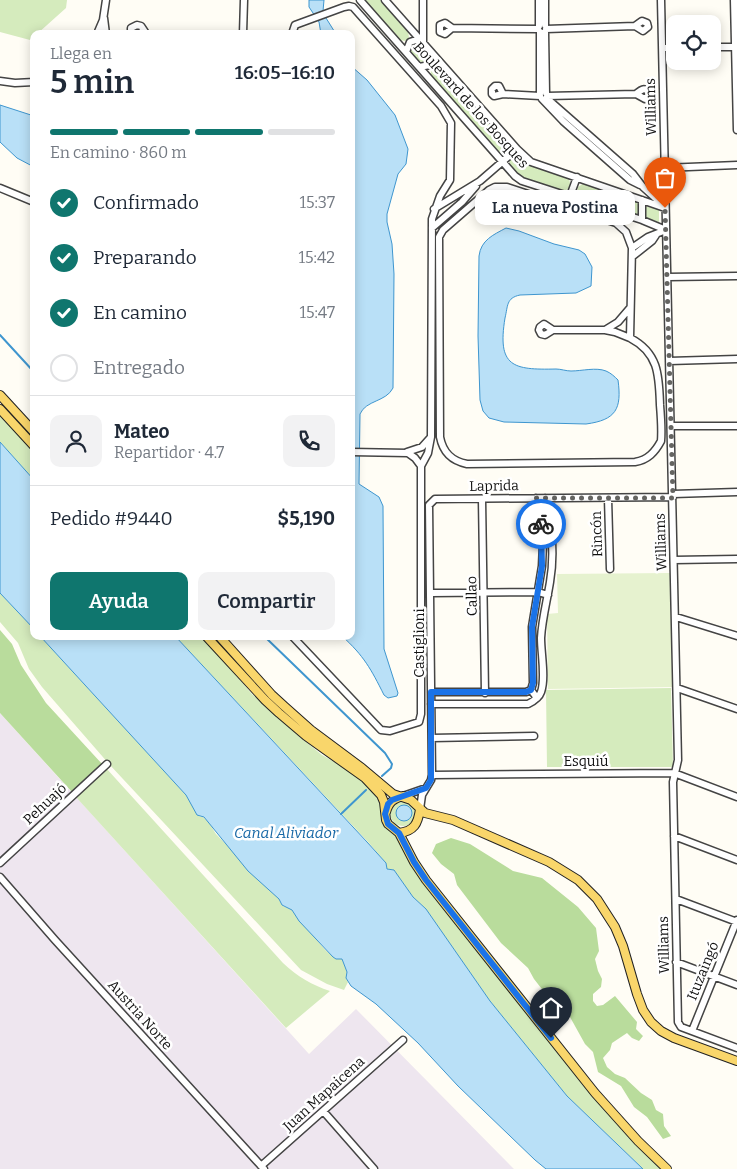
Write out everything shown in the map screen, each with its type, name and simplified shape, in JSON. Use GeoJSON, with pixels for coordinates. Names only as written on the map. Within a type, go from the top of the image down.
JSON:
{"type":"FeatureCollection","features":[{"type":"Feature","properties":{"kind":"main road"},"geometry":{"type":"LineString","coordinates":[[0,395],[30,428]]}},
{"type":"Feature","properties":{"kind":"main road"},"geometry":{"type":"LineString","coordinates":[[0,409],[30,442]]}},
{"type":"Feature","properties":{"kind":"main road"},"geometry":{"type":"LineString","coordinates":[[210,640],[279,714],[372,784],[384,802],[388,824],[399,833],[423,875],[568,1061],[615,1116],[667,1169]]}},
{"type":"Feature","properties":{"kind":"main road"},"geometry":{"type":"LineString","coordinates":[[223,640],[272,695],[311,730],[393,794],[411,800],[425,813],[452,820],[549,862],[578,880],[604,908],[615,927],[623,946],[643,1010],[651,1022],[661,1031],[674,1038],[737,1061]]}},
{"type":"Feature","properties":{"kind":"main road"},"geometry":{"type":"LineString","coordinates":[[385,814],[388,804],[392,800],[403,796]]}},
{"type":"Feature","properties":{"kind":"main road"},"geometry":{"type":"LineString","coordinates":[[399,833],[406,832],[415,827],[419,819],[420,809]]}},
{"type":"Feature","properties":{"kind":"street"},"geometry":{"type":"LineString","coordinates":[[98,30],[106,0]]}},
{"type":"Feature","properties":{"kind":"street"},"geometry":{"type":"LineString","coordinates":[[241,30],[242,0]]}},
{"type":"Feature","properties":{"kind":"street","name":"Boulevard de los Bosques"},"geometry":{"type":"LineString","coordinates":[[360,0],[515,176],[522,181],[642,220],[666,230]]}},
{"type":"Feature","properties":{"kind":"street"},"geometry":{"type":"LineString","coordinates":[[406,52],[410,42],[421,41],[423,0]]}},
{"type":"Feature","properties":{"kind":"street"},"geometry":{"type":"LineString","coordinates":[[539,0],[544,96],[633,174],[643,187],[665,208]]}},
{"type":"Feature","properties":{"kind":"street"},"geometry":{"type":"LineString","coordinates":[[542,29],[545,0]]}},
{"type":"Feature","properties":{"kind":"street","name":"Williams"},"geometry":{"type":"LineString","coordinates":[[661,0],[676,617],[678,760],[673,782],[676,962],[678,1022],[681,1027],[692,1031]]}},
{"type":"Feature","properties":{"kind":"street"},"geometry":{"type":"LineString","coordinates":[[734,0],[737,130]]}},
{"type":"Feature","properties":{"kind":"street","name":"Boulevard de los Bosques"},"geometry":{"type":"LineString","coordinates":[[387,1],[517,149],[531,162],[665,208]]}},
{"type":"Feature","properties":{"kind":"street"},"geometry":{"type":"LineString","coordinates":[[294,30],[295,26],[326,13],[349,6],[353,8],[441,106],[449,118],[451,130],[450,180],[434,210],[432,228],[431,437],[428,453],[421,466],[421,718],[419,722],[390,731],[381,730],[296,640]]}},
{"type":"Feature","properties":{"kind":"street"},"geometry":{"type":"LineString","coordinates":[[103,17],[105,30]]}},
{"type":"Feature","properties":{"kind":"street"},"geometry":{"type":"LineString","coordinates":[[132,30],[137,25],[144,30]]}},
{"type":"Feature","properties":{"kind":"street"},"geometry":{"type":"LineString","coordinates":[[452,28],[542,29],[635,26]]}},
{"type":"Feature","properties":{"kind":"street"},"geometry":{"type":"LineString","coordinates":[[721,47],[736,47]]}},
{"type":"Feature","properties":{"kind":"street"},"geometry":{"type":"LineString","coordinates":[[419,67],[430,64],[433,55]]}},
{"type":"Feature","properties":{"kind":"street"},"geometry":{"type":"LineString","coordinates":[[0,80],[30,82]]}},
{"type":"Feature","properties":{"kind":"street"},"geometry":{"type":"LineString","coordinates":[[503,94],[544,96],[636,94]]}},
{"type":"Feature","properties":{"kind":"street"},"geometry":{"type":"LineString","coordinates":[[434,210],[480,181],[517,149]]}},
{"type":"Feature","properties":{"kind":"street"},"geometry":{"type":"LineString","coordinates":[[664,168],[737,165]]}},
{"type":"Feature","properties":{"kind":"street"},"geometry":{"type":"LineString","coordinates":[[570,196],[577,177]]}},
{"type":"Feature","properties":{"kind":"street"},"geometry":{"type":"LineString","coordinates":[[432,228],[462,202],[480,181]]}},
{"type":"Feature","properties":{"kind":"street"},"geometry":{"type":"LineString","coordinates":[[553,330],[605,330],[640,343],[651,356],[659,374],[661,441],[657,449],[647,458],[635,462],[467,464],[452,459],[444,451],[440,437],[440,237],[443,230],[489,190],[501,186],[616,223],[626,232],[633,256],[630,338]]}},
{"type":"Feature","properties":{"kind":"street"},"geometry":{"type":"LineString","coordinates":[[0,188],[30,200]]}},
{"type":"Feature","properties":{"kind":"street"},"geometry":{"type":"LineString","coordinates":[[642,200],[642,220]]}},
{"type":"Feature","properties":{"kind":"street"},"geometry":{"type":"LineString","coordinates":[[632,248],[648,237],[666,230]]}},
{"type":"Feature","properties":{"kind":"street"},"geometry":{"type":"LineString","coordinates":[[633,256],[652,241],[657,234]]}},
{"type":"Feature","properties":{"kind":"street"},"geometry":{"type":"LineString","coordinates":[[668,277],[737,276]]}},
{"type":"Feature","properties":{"kind":"street"},"geometry":{"type":"LineString","coordinates":[[605,330],[618,322],[630,307]]}},
{"type":"Feature","properties":{"kind":"street"},"geometry":{"type":"LineString","coordinates":[[669,361],[737,359]]}},
{"type":"Feature","properties":{"kind":"street"},"geometry":{"type":"LineString","coordinates":[[671,426],[737,426]]}},
{"type":"Feature","properties":{"kind":"street"},"geometry":{"type":"LineString","coordinates":[[355,452],[403,452],[418,450],[431,437]]}},
{"type":"Feature","properties":{"kind":"street"},"geometry":{"type":"LineString","coordinates":[[403,452],[412,455],[421,466]]}},
{"type":"Feature","properties":{"kind":"street","name":"Laprida"},"geometry":{"type":"LineString","coordinates":[[435,500],[608,498],[737,492]]}},
{"type":"Feature","properties":{"kind":"street"},"geometry":{"type":"LineString","coordinates":[[531,690],[533,683],[532,627],[542,566],[543,543],[536,498]]}},
{"type":"Feature","properties":{"kind":"street"},"geometry":{"type":"LineString","coordinates":[[432,704],[528,704],[537,698],[542,689],[541,637],[551,575],[553,539],[545,498]]}},
{"type":"Feature","properties":{"kind":"street","name":"Rincón"},"geometry":{"type":"LineString","coordinates":[[608,498],[610,569]]}},
{"type":"Feature","properties":{"kind":"street","name":"Callao"},"geometry":{"type":"LineString","coordinates":[[482,499],[486,693]]}},
{"type":"Feature","properties":{"kind":"street","name":"Castiglioni"},"geometry":{"type":"LineString","coordinates":[[420,809],[422,795],[432,775],[430,505],[435,500]]}},
{"type":"Feature","properties":{"kind":"street"},"geometry":{"type":"LineString","coordinates":[[674,560],[737,559]]}},
{"type":"Feature","properties":{"kind":"street"},"geometry":{"type":"LineString","coordinates":[[431,593],[538,592],[548,595]]}},
{"type":"Feature","properties":{"kind":"street"},"geometry":{"type":"LineString","coordinates":[[676,617],[737,636]]}},
{"type":"Feature","properties":{"kind":"street"},"geometry":{"type":"LineString","coordinates":[[677,688],[737,709]]}},
{"type":"Feature","properties":{"kind":"street"},"geometry":{"type":"LineString","coordinates":[[531,690],[537,698]]}},
{"type":"Feature","properties":{"kind":"street"},"geometry":{"type":"LineString","coordinates":[[431,692],[486,693],[526,692],[531,690]]}},
{"type":"Feature","properties":{"kind":"street"},"geometry":{"type":"LineString","coordinates":[[432,738],[534,736]]}},
{"type":"Feature","properties":{"kind":"street","name":"Pehuajó"},"geometry":{"type":"LineString","coordinates":[[0,863],[107,764]]}},
{"type":"Feature","properties":{"kind":"street","name":"Esquiú"},"geometry":{"type":"LineString","coordinates":[[432,775],[674,773],[737,797]]}},
{"type":"Feature","properties":{"kind":"street"},"geometry":{"type":"LineString","coordinates":[[403,796],[426,788]]}},
{"type":"Feature","properties":{"kind":"street"},"geometry":{"type":"LineString","coordinates":[[674,836],[737,860]]}},
{"type":"Feature","properties":{"kind":"street","name":"Austria Norte"},"geometry":{"type":"LineString","coordinates":[[0,877],[54,940],[263,1168]]}},
{"type":"Feature","properties":{"kind":"street"},"geometry":{"type":"LineString","coordinates":[[676,899],[737,921]]}},
{"type":"Feature","properties":{"kind":"street","name":"Ituzaingó"},"geometry":{"type":"LineString","coordinates":[[692,1031],[737,921]]}},
{"type":"Feature","properties":{"kind":"street"},"geometry":{"type":"LineString","coordinates":[[676,962],[737,985]]}},
{"type":"Feature","properties":{"kind":"street"},"geometry":{"type":"LineString","coordinates":[[692,1031],[737,1048]]}},
{"type":"Feature","properties":{"kind":"street","name":"Juan Mapaicena"},"geometry":{"type":"LineString","coordinates":[[263,1168],[403,1040]]}},
{"type":"Feature","properties":{"kind":"street"},"geometry":{"type":"LineString","coordinates":[[324,1112],[374,1169]]}},
{"type":"Feature","properties":{"kind":"shaded area"},"geometry":{"type":"Polygon","coordinates":[[[0,713],[309,1054],[356,1009],[514,1169],[0,1169],[0,713]]]}},
{"type":"Feature","properties":{"kind":"green space"},"geometry":{"type":"Polygon","coordinates":[[[0,0],[67,0],[66,8],[41,30],[30,30],[30,40],[0,32],[0,0]]]}},
{"type":"Feature","properties":{"kind":"green space"},"geometry":{"type":"Polygon","coordinates":[[[364,0],[381,0],[408,31],[409,38],[405,41],[400,40],[364,0]]]}},
{"type":"Feature","properties":{"kind":"green space"},"geometry":{"type":"Polygon","coordinates":[[[417,43],[429,56],[428,61],[419,61],[410,52],[409,49],[412,44],[417,43]]]}},
{"type":"Feature","properties":{"kind":"green space"},"geometry":{"type":"Polygon","coordinates":[[[439,68],[507,142],[507,152],[503,154],[498,153],[431,75],[431,69],[439,68]]]}},
{"type":"Feature","properties":{"kind":"green space"},"geometry":{"type":"Polygon","coordinates":[[[513,156],[519,157],[531,166],[569,179],[570,188],[561,190],[521,177],[509,165],[513,156]]]}},
{"type":"Feature","properties":{"kind":"green space"},"geometry":{"type":"Polygon","coordinates":[[[584,183],[637,202],[639,213],[636,215],[580,196],[577,194],[578,187],[584,183]]]}},
{"type":"Feature","properties":{"kind":"green space"},"geometry":{"type":"Polygon","coordinates":[[[645,206],[659,210],[659,222],[646,218],[645,206]]]}},
{"type":"Feature","properties":{"kind":"green space"},"geometry":{"type":"Polygon","coordinates":[[[0,413],[30,446],[30,476],[0,442],[0,413]]]}},
{"type":"Feature","properties":{"kind":"green space"},"geometry":{"type":"Polygon","coordinates":[[[670,573],[672,687],[548,689],[547,614],[558,613],[557,574],[670,573]]]}},
{"type":"Feature","properties":{"kind":"green space"},"geometry":{"type":"Polygon","coordinates":[[[0,593],[30,625],[30,640],[44,640],[186,795],[199,816],[207,821],[216,834],[279,899],[282,905],[291,909],[297,915],[322,947],[336,958],[342,959],[347,972],[346,978],[348,982],[344,990],[327,984],[301,970],[109,764],[42,687],[29,669],[18,643],[0,622],[0,593]]]}},
{"type":"Feature","properties":{"kind":"green space"},"geometry":{"type":"Polygon","coordinates":[[[0,630],[12,644],[21,665],[46,703],[103,765],[72,792],[0,713],[0,630]]]}},
{"type":"Feature","properties":{"kind":"green space"},"geometry":{"type":"Polygon","coordinates":[[[179,640],[205,640],[252,694],[300,737],[322,755],[354,773],[374,790],[383,804],[382,821],[400,839],[414,868],[574,1073],[663,1169],[643,1169],[567,1096],[490,1001],[426,909],[413,897],[394,870],[387,869],[386,863],[179,640]]]}},
{"type":"Feature","properties":{"kind":"green space"},"geometry":{"type":"Polygon","coordinates":[[[671,688],[673,767],[547,767],[546,690],[671,688]]]}},
{"type":"Feature","properties":{"kind":"green space"},"geometry":{"type":"Polygon","coordinates":[[[106,768],[283,963],[305,980],[330,991],[286,1028],[75,796],[106,768]]]}},
{"type":"Feature","properties":{"kind":"green space"},"geometry":{"type":"Polygon","coordinates":[[[403,800],[412,804],[416,813],[412,822],[403,826],[394,822],[390,813],[394,804],[403,800]]]}},
{"type":"Feature","properties":{"kind":"green space"},"geometry":{"type":"Polygon","coordinates":[[[451,838],[470,844],[513,871],[542,878],[578,907],[596,928],[599,951],[595,959],[602,979],[601,987],[593,994],[593,1001],[597,1006],[603,1005],[615,996],[637,1022],[636,1029],[643,1036],[639,1041],[627,1033],[612,1043],[610,1050],[603,1058],[607,1067],[615,1074],[625,1078],[641,1093],[652,1100],[656,1110],[663,1114],[664,1126],[671,1136],[663,1139],[647,1117],[634,1107],[621,1086],[598,1072],[593,1052],[585,1044],[570,1017],[556,1007],[534,979],[528,968],[501,943],[457,885],[454,874],[441,864],[432,853],[436,844],[451,838]]]}},
{"type":"Feature","properties":{"kind":"water"},"geometry":{"type":"Polygon","coordinates":[[[309,0],[324,0],[323,11],[334,30],[320,30],[319,22],[309,7],[309,0]]]}},
{"type":"Feature","properties":{"kind":"water"},"geometry":{"type":"Polygon","coordinates":[[[355,70],[367,80],[395,115],[408,149],[406,164],[398,174],[387,214],[394,274],[393,388],[386,396],[363,409],[360,414],[359,484],[379,497],[383,506],[384,649],[398,693],[397,696],[388,698],[384,695],[371,670],[347,640],[355,640],[355,70]]]}},
{"type":"Feature","properties":{"kind":"water"},"geometry":{"type":"Polygon","coordinates":[[[0,105],[30,115],[30,165],[17,158],[0,142],[0,105]]]}},
{"type":"Feature","properties":{"kind":"water"},"geometry":{"type":"Polygon","coordinates":[[[506,228],[579,250],[585,254],[592,267],[591,286],[576,293],[520,295],[512,298],[508,303],[505,318],[504,347],[506,356],[511,362],[519,366],[571,371],[598,369],[611,374],[618,380],[618,406],[604,420],[586,424],[504,422],[489,418],[483,411],[480,400],[478,336],[479,256],[485,242],[506,228]]]}},
{"type":"Feature","properties":{"kind":"water"},"geometry":{"type":"Polygon","coordinates":[[[0,442],[30,476],[30,625],[0,593],[0,442]]]}},
{"type":"Feature","properties":{"kind":"water","name":"Canal Aliviador"},"geometry":{"type":"Polygon","coordinates":[[[44,640],[179,640],[367,842],[386,863],[387,869],[394,870],[413,897],[426,909],[490,1001],[567,1096],[643,1169],[546,1169],[535,1160],[458,1086],[418,1043],[376,1004],[351,986],[346,978],[347,972],[342,959],[333,957],[299,921],[292,910],[282,905],[279,899],[248,871],[204,817],[197,815],[186,795],[44,640]]]}},
{"type":"Feature","properties":{"kind":"water"},"geometry":{"type":"Polygon","coordinates":[[[404,805],[410,807],[412,813],[410,819],[404,821],[398,819],[396,813],[398,807],[404,805]]]}},
{"type":"Feature","properties":{"kind":"waterway"},"geometry":{"type":"LineString","coordinates":[[0,335],[30,368]]}},
{"type":"Feature","properties":{"kind":"waterway"},"geometry":{"type":"LineString","coordinates":[[268,640],[385,753],[392,764],[391,768],[382,776]]}},
{"type":"Feature","properties":{"kind":"waterway"},"geometry":{"type":"LineString","coordinates":[[341,814],[366,790]]}},
{"type":"Feature","properties":{"kind":"way so far"},"geometry":{"type":"LineString","coordinates":[[541,524],[536,498],[673,498],[665,208]]}},
{"type":"Feature","properties":{"kind":"place","name":"La nueva Postina"},"geometry":{"type":"Point","coordinates":[665,208]}},
{"type":"Feature","properties":{"kind":"route"},"geometry":{"type":"LineString","coordinates":[[541,524],[543,543],[542,566],[532,627],[533,683],[531,690],[526,692],[486,693],[431,692],[431,780],[426,788],[392,800],[388,804],[385,814],[388,824],[399,833],[419,870],[551,1038]]}}]}
